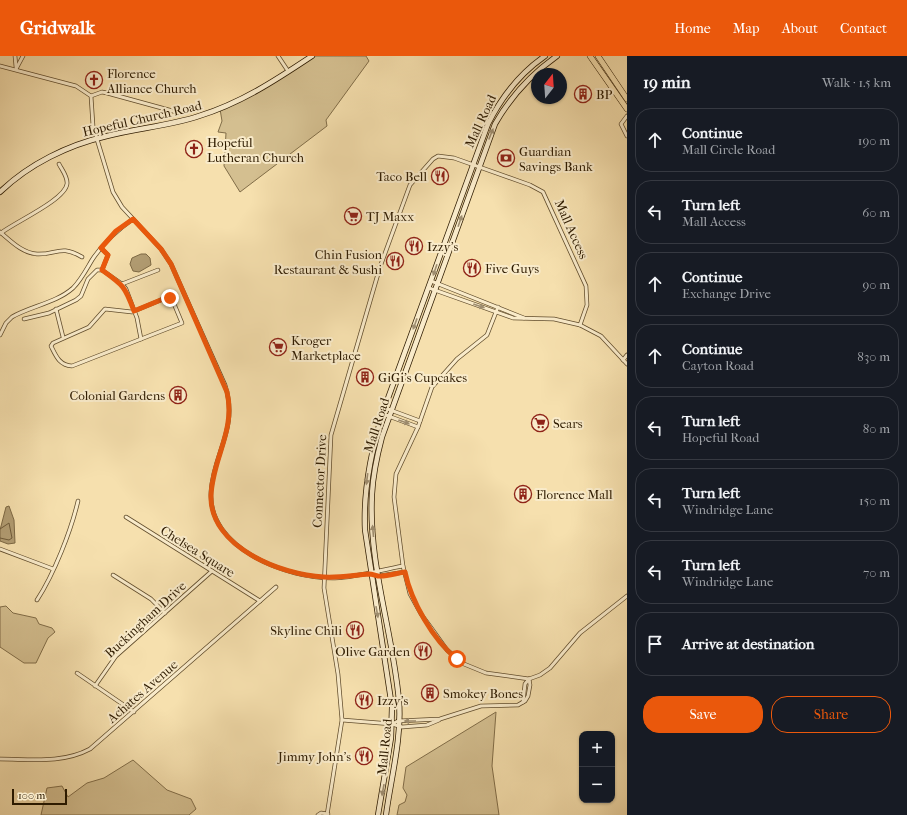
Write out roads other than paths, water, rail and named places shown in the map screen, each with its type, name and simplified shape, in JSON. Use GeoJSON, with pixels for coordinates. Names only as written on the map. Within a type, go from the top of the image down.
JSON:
{"type":"FeatureCollection","features":[{"type":"Feature","properties":{"kind":"main road","name":"Hopeful Church Road"},"geometry":{"type":"LineString","coordinates":[[0,192],[19,176],[47,158],[96,138],[176,123],[220,109],[259,90],[312,56]]}},
{"type":"Feature","properties":{"kind":"main road","name":"Mall Road"},"geometry":{"type":"LineString","coordinates":[[378,815],[392,724],[392,707],[388,671],[365,530],[365,492],[370,458],[385,408],[472,164],[488,124],[504,94],[523,74],[545,56]]}},
{"type":"Feature","properties":{"kind":"main road","name":"Mall Road"},"geometry":{"type":"LineString","coordinates":[[386,815],[398,724],[397,690],[378,576],[373,534],[372,494],[376,459],[392,410],[495,124],[511,98],[526,80],[557,56]]}},
{"type":"Feature","properties":{"kind":"main road"},"geometry":{"type":"LineString","coordinates":[[590,56],[627,109]]}},
{"type":"Feature","properties":{"kind":"main road"},"geometry":{"type":"LineString","coordinates":[[598,56],[627,99]]}},
{"type":"Feature","properties":{"kind":"street"},"geometry":{"type":"LineString","coordinates":[[15,56],[16,69]]}},
{"type":"Feature","properties":{"kind":"street"},"geometry":{"type":"LineString","coordinates":[[16,69],[23,56]]}},
{"type":"Feature","properties":{"kind":"street"},"geometry":{"type":"LineString","coordinates":[[278,56],[288,71]]}},
{"type":"Feature","properties":{"kind":"street"},"geometry":{"type":"LineString","coordinates":[[0,66],[76,86],[90,96],[93,126],[113,192],[122,207],[161,249],[171,264],[227,392],[230,408],[229,424],[211,490],[212,505],[218,525],[226,536],[267,563],[295,573],[324,578],[371,574],[378,576],[405,572]]}},
{"type":"Feature","properties":{"kind":"street"},"geometry":{"type":"LineString","coordinates":[[90,96],[102,92],[180,113]]}},
{"type":"Feature","properties":{"kind":"street"},"geometry":{"type":"LineString","coordinates":[[627,116],[621,124],[627,136]]}},
{"type":"Feature","properties":{"kind":"street","name":"Connector Drive"},"geometry":{"type":"LineString","coordinates":[[328,814],[342,720],[338,674],[324,592],[332,429],[380,267],[413,180],[433,159],[438,156],[454,158],[472,164]]}},
{"type":"Feature","properties":{"kind":"street"},"geometry":{"type":"LineString","coordinates":[[59,164],[67,180],[63,192],[50,202],[1,232],[12,244],[31,253],[39,254],[67,250],[82,257]]}},
{"type":"Feature","properties":{"kind":"street","name":"Mall Access"},"geometry":{"type":"LineString","coordinates":[[472,164],[530,185],[545,194],[586,286],[587,305],[580,325]]}},
{"type":"Feature","properties":{"kind":"street"},"geometry":{"type":"LineString","coordinates":[[0,334],[6,323],[12,317],[62,295],[71,289],[80,280],[101,248],[116,231],[133,219]]}},
{"type":"Feature","properties":{"kind":"street"},"geometry":{"type":"LineString","coordinates":[[101,248],[108,255],[102,270]]}},
{"type":"Feature","properties":{"kind":"street"},"geometry":{"type":"LineString","coordinates":[[24,319],[49,313],[76,300],[80,296],[88,279],[96,271],[102,270],[122,284],[126,289],[134,311],[141,339]]}},
{"type":"Feature","properties":{"kind":"street"},"geometry":{"type":"LineString","coordinates":[[122,284],[158,270]]}},
{"type":"Feature","properties":{"kind":"street"},"geometry":{"type":"LineString","coordinates":[[431,282],[526,319]]}},
{"type":"Feature","properties":{"kind":"street"},"geometry":{"type":"LineString","coordinates":[[429,288],[513,318],[554,319],[580,325],[601,336],[627,364]]}},
{"type":"Feature","properties":{"kind":"street"},"geometry":{"type":"LineString","coordinates":[[168,297],[172,299],[182,323],[72,366],[67,366],[57,359],[51,346],[56,340],[89,327],[107,308],[128,312],[134,311],[168,297]]}},
{"type":"Feature","properties":{"kind":"street"},"geometry":{"type":"LineString","coordinates":[[498,307],[487,335],[457,359],[438,379],[428,395],[418,427],[398,467],[394,489],[403,566],[410,594],[421,614],[454,657],[478,671],[528,679],[540,675],[550,668],[580,633],[627,596]]}},
{"type":"Feature","properties":{"kind":"street"},"geometry":{"type":"LineString","coordinates":[[56,309],[63,337]]}},
{"type":"Feature","properties":{"kind":"street"},"geometry":{"type":"LineString","coordinates":[[623,360],[627,355]]}},
{"type":"Feature","properties":{"kind":"street"},"geometry":{"type":"LineString","coordinates":[[385,408],[420,421]]}},
{"type":"Feature","properties":{"kind":"street"},"geometry":{"type":"LineString","coordinates":[[383,414],[418,427]]}},
{"type":"Feature","properties":{"kind":"street"},"geometry":{"type":"LineString","coordinates":[[37,600],[46,586],[73,522],[78,501]]}},
{"type":"Feature","properties":{"kind":"street","name":"Chelsea Square"},"geometry":{"type":"LineString","coordinates":[[126,517],[260,601]]}},
{"type":"Feature","properties":{"kind":"street"},"geometry":{"type":"LineString","coordinates":[[0,549],[53,569]]}},
{"type":"Feature","properties":{"kind":"street"},"geometry":{"type":"LineString","coordinates":[[371,574],[378,570],[403,566]]}},
{"type":"Feature","properties":{"kind":"street","name":"Buckingham Drive"},"geometry":{"type":"LineString","coordinates":[[95,686],[116,656],[212,571]]}},
{"type":"Feature","properties":{"kind":"street"},"geometry":{"type":"LineString","coordinates":[[112,575],[151,599],[165,613]]}},
{"type":"Feature","properties":{"kind":"street","name":"Achates Avenue"},"geometry":{"type":"LineString","coordinates":[[0,759],[59,759],[76,756],[98,744],[276,587]]}},
{"type":"Feature","properties":{"kind":"street"},"geometry":{"type":"LineString","coordinates":[[77,673],[134,712]]}},
{"type":"Feature","properties":{"kind":"street"},"geometry":{"type":"LineString","coordinates":[[398,724],[440,719],[481,706],[514,705],[523,702],[525,684],[528,679]]}},
{"type":"Feature","properties":{"kind":"street"},"geometry":{"type":"LineString","coordinates":[[342,720],[421,726],[433,723],[440,719]]}},
{"type":"Feature","properties":{"kind":"street"},"geometry":{"type":"LineString","coordinates":[[318,815],[321,813],[328,814]]}},
{"type":"Feature","properties":{"kind":"water"},"geometry":{"type":"Polygon","coordinates":[[[141,254],[146,254],[150,258],[151,265],[139,272],[133,271],[130,264],[132,258],[141,254]]]}},
{"type":"Feature","properties":{"kind":"water"},"geometry":{"type":"Polygon","coordinates":[[[9,506],[14,520],[15,543],[8,544],[0,541],[0,530],[6,507],[9,506]]]}},
{"type":"Feature","properties":{"kind":"place","name":"Florence Alliance Church"},"geometry":{"type":"Point","coordinates":[94,80]}},
{"type":"Feature","properties":{"kind":"place","name":"BP"},"geometry":{"type":"Point","coordinates":[583,94]}},
{"type":"Feature","properties":{"kind":"place","name":"Hopeful Lutheran Church"},"geometry":{"type":"Point","coordinates":[194,149]}},
{"type":"Feature","properties":{"kind":"place","name":"Guardian Savings Bank"},"geometry":{"type":"Point","coordinates":[506,158]}},
{"type":"Feature","properties":{"kind":"place","name":"Taco Bell"},"geometry":{"type":"Point","coordinates":[440,176]}},
{"type":"Feature","properties":{"kind":"place","name":"TJ Maxx"},"geometry":{"type":"Point","coordinates":[353,216]}},
{"type":"Feature","properties":{"kind":"place","name":"Izzy's"},"geometry":{"type":"Point","coordinates":[414,246]}},
{"type":"Feature","properties":{"kind":"place","name":"Chin Fusion Restaurant & Sushi"},"geometry":{"type":"Point","coordinates":[395,261]}},
{"type":"Feature","properties":{"kind":"place","name":"Five Guys"},"geometry":{"type":"Point","coordinates":[472,268]}},
{"type":"Feature","properties":{"kind":"place","name":"Kroger Marketplace"},"geometry":{"type":"Point","coordinates":[278,347]}},
{"type":"Feature","properties":{"kind":"place","name":"GiGi's Cupcakes"},"geometry":{"type":"Point","coordinates":[365,377]}},
{"type":"Feature","properties":{"kind":"place","name":"Colonial Gardens"},"geometry":{"type":"Point","coordinates":[178,395]}},
{"type":"Feature","properties":{"kind":"place","name":"Sears"},"geometry":{"type":"Point","coordinates":[540,423]}},
{"type":"Feature","properties":{"kind":"place","name":"Florence Mall"},"geometry":{"type":"Point","coordinates":[523,494]}},
{"type":"Feature","properties":{"kind":"place","name":"Skyline Chili"},"geometry":{"type":"Point","coordinates":[355,630]}},
{"type":"Feature","properties":{"kind":"place","name":"Olive Garden"},"geometry":{"type":"Point","coordinates":[423,651]}},
{"type":"Feature","properties":{"kind":"place","name":"Smokey Bones"},"geometry":{"type":"Point","coordinates":[430,693]}},
{"type":"Feature","properties":{"kind":"place","name":"Izzy’s"},"geometry":{"type":"Point","coordinates":[364,700]}},
{"type":"Feature","properties":{"kind":"place","name":"Jimmy John's"},"geometry":{"type":"Point","coordinates":[364,756]}}]}
